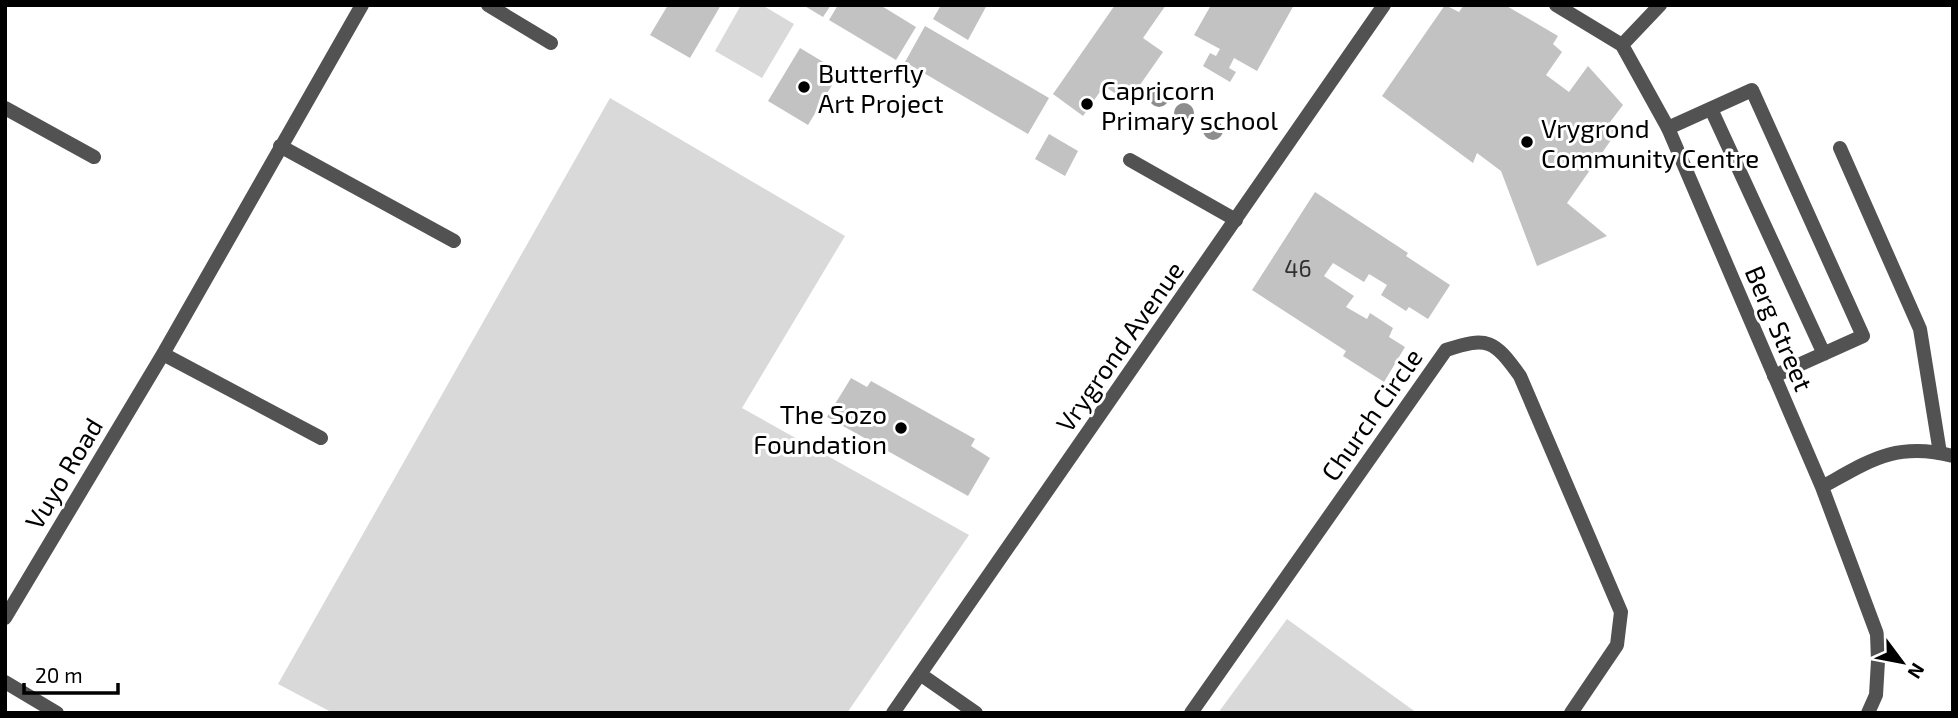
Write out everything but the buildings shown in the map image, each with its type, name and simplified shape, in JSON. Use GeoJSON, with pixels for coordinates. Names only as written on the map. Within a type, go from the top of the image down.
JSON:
{"type":"FeatureCollection","features":[{"type":"Feature","properties":{"kind":"street","name":"Vuyo Road"},"geometry":{"type":"LineString","coordinates":[[5,618],[163,354],[362,5]]}},
{"type":"Feature","properties":{"kind":"street"},"geometry":{"type":"LineString","coordinates":[[488,5],[551,43]]}},
{"type":"Feature","properties":{"kind":"street","name":"Vrygrond Avenue"},"geometry":{"type":"LineString","coordinates":[[893,713],[1384,5]]}},
{"type":"Feature","properties":{"kind":"street","name":"Berg Street"},"geometry":{"type":"LineString","coordinates":[[1556,5],[1622,45],[1668,128],[1822,487],[1877,634],[1876,695],[1868,713]]}},
{"type":"Feature","properties":{"kind":"street"},"geometry":{"type":"LineString","coordinates":[[1622,45],[1660,5]]}},
{"type":"Feature","properties":{"kind":"street"},"geometry":{"type":"LineString","coordinates":[[1668,128],[1752,90],[1863,337],[1774,376]]}},
{"type":"Feature","properties":{"kind":"street"},"geometry":{"type":"LineString","coordinates":[[5,108],[94,157]]}},
{"type":"Feature","properties":{"kind":"street"},"geometry":{"type":"LineString","coordinates":[[1712,109],[1824,354]]}},
{"type":"Feature","properties":{"kind":"street"},"geometry":{"type":"LineString","coordinates":[[280,146],[454,241]]}},
{"type":"Feature","properties":{"kind":"street"},"geometry":{"type":"LineString","coordinates":[[1822,487],[1879,456],[1913,450],[1947,454],[1920,329],[1840,148]]}},
{"type":"Feature","properties":{"kind":"street"},"geometry":{"type":"LineString","coordinates":[[1130,160],[1236,220]]}},
{"type":"Feature","properties":{"kind":"street","name":"Church Circle"},"geometry":{"type":"LineString","coordinates":[[1191,713],[1446,350],[1475,341],[1495,347],[1520,376],[1621,612],[1617,645],[1571,713]]}},
{"type":"Feature","properties":{"kind":"street"},"geometry":{"type":"LineString","coordinates":[[163,354],[321,438]]}},
{"type":"Feature","properties":{"kind":"street"},"geometry":{"type":"LineString","coordinates":[[920,674],[976,713]]}},
{"type":"Feature","properties":{"kind":"street"},"geometry":{"type":"LineString","coordinates":[[5,682],[57,713]]}},
{"type":"Feature","properties":{"kind":"shaded area"},"geometry":{"type":"Polygon","coordinates":[[[741,5],[762,5],[794,24],[762,78],[715,51],[741,5]]]}},
{"type":"Feature","properties":{"kind":"shaded area"},"geometry":{"type":"Polygon","coordinates":[[[610,98],[845,236],[742,408],[969,535],[847,713],[333,713],[278,684],[610,98]]]}},
{"type":"Feature","properties":{"kind":"shaded area"},"geometry":{"type":"Polygon","coordinates":[[[1287,619],[1417,713],[1218,713],[1287,619]]]}},
{"type":"Feature","properties":{"kind":"place","name":"Butterfly Art Project"},"geometry":{"type":"Point","coordinates":[804,87]}},
{"type":"Feature","properties":{"kind":"place","name":"Capricorn Primary school"},"geometry":{"type":"Point","coordinates":[1087,104]}},
{"type":"Feature","properties":{"kind":"place","name":"Vrygrond Community Centre"},"geometry":{"type":"Point","coordinates":[1527,142]}},
{"type":"Feature","properties":{"kind":"place","name":"The Sozo Foundation"},"geometry":{"type":"Point","coordinates":[901,428]}}]}
